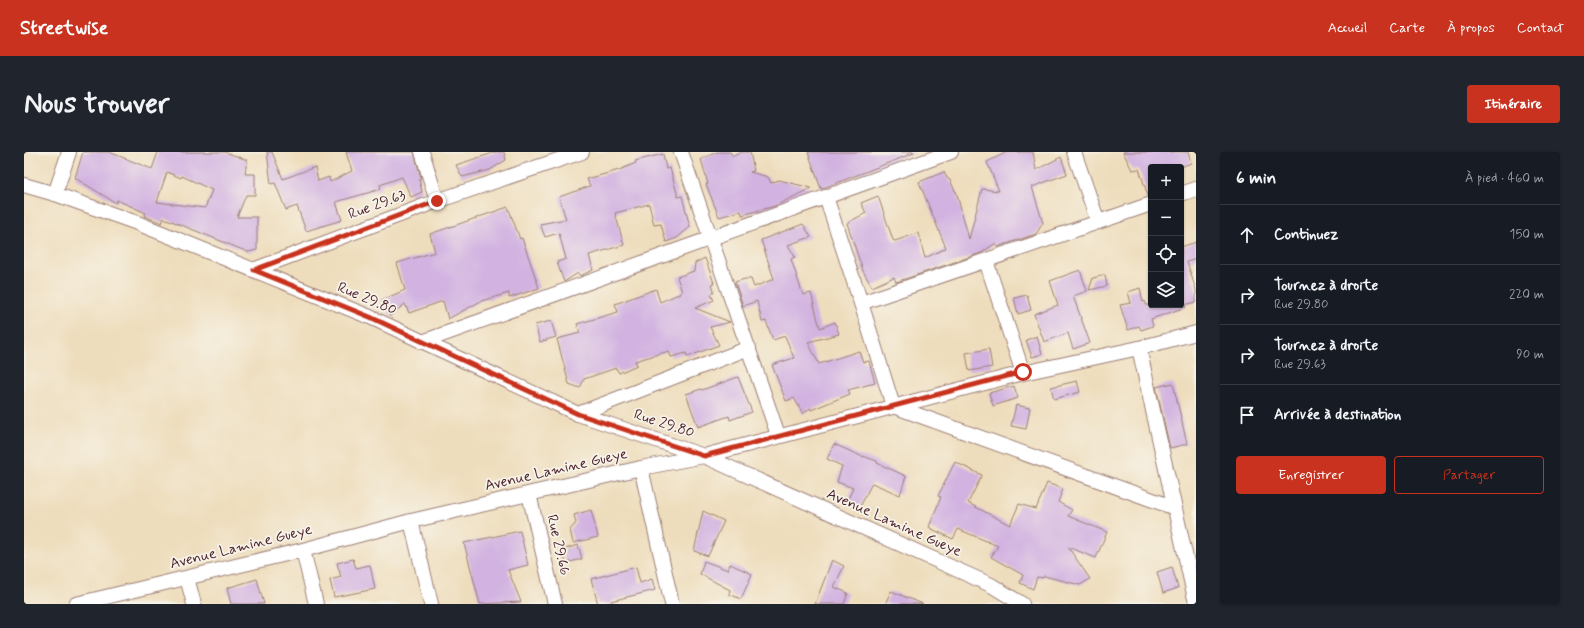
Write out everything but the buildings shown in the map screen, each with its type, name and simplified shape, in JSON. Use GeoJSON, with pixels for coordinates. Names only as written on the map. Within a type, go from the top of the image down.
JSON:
{"type":"FeatureCollection","features":[{"type":"Feature","properties":{"kind":"street"},"geometry":{"type":"LineString","coordinates":[[55,194],[68,152]]}},
{"type":"Feature","properties":{"kind":"street"},"geometry":{"type":"LineString","coordinates":[[422,152],[437,201]]}},
{"type":"Feature","properties":{"kind":"street","name":"Rue 29.63"},"geometry":{"type":"LineString","coordinates":[[254,270],[437,201],[582,152]]}},
{"type":"Feature","properties":{"kind":"street"},"geometry":{"type":"LineString","coordinates":[[682,152],[778,435]]}},
{"type":"Feature","properties":{"kind":"street"},"geometry":{"type":"LineString","coordinates":[[422,342],[951,152]]}},
{"type":"Feature","properties":{"kind":"street"},"geometry":{"type":"LineString","coordinates":[[1074,152],[1098,222]]}},
{"type":"Feature","properties":{"kind":"street","name":"Rue 29.80"},"geometry":{"type":"LineString","coordinates":[[24,186],[55,194],[137,223],[370,317],[578,414],[704,456]]}},
{"type":"Feature","properties":{"kind":"street"},"geometry":{"type":"LineString","coordinates":[[1184,193],[1196,189]]}},
{"type":"Feature","properties":{"kind":"street"},"geometry":{"type":"LineString","coordinates":[[826,197],[893,406]]}},
{"type":"Feature","properties":{"kind":"street"},"geometry":{"type":"LineString","coordinates":[[861,303],[1148,205]]}},
{"type":"Feature","properties":{"kind":"street"},"geometry":{"type":"LineString","coordinates":[[986,261],[1023,372]]}},
{"type":"Feature","properties":{"kind":"street"},"geometry":{"type":"LineString","coordinates":[[704,456],[778,435],[1023,372],[1139,348],[1196,333]]}},
{"type":"Feature","properties":{"kind":"street"},"geometry":{"type":"LineString","coordinates":[[578,414],[749,348]]}},
{"type":"Feature","properties":{"kind":"street"},"geometry":{"type":"LineString","coordinates":[[1139,348],[1196,603]]}},
{"type":"Feature","properties":{"kind":"street"},"geometry":{"type":"LineString","coordinates":[[893,406],[1175,508]]}},
{"type":"Feature","properties":{"kind":"street","name":"Avenue Lamine Gueye"},"geometry":{"type":"LineString","coordinates":[[76,604],[303,550],[411,521],[641,468],[704,456],[991,585],[1022,604]]}},
{"type":"Feature","properties":{"kind":"street"},"geometry":{"type":"LineString","coordinates":[[641,468],[672,604]]}},
{"type":"Feature","properties":{"kind":"street","name":"Rue 29.66"},"geometry":{"type":"LineString","coordinates":[[529,494],[555,604]]}},
{"type":"Feature","properties":{"kind":"street"},"geometry":{"type":"LineString","coordinates":[[411,521],[431,604]]}},
{"type":"Feature","properties":{"kind":"street"},"geometry":{"type":"LineString","coordinates":[[303,550],[316,604]]}},
{"type":"Feature","properties":{"kind":"street"},"geometry":{"type":"LineString","coordinates":[[188,578],[194,604]]}},
{"type":"Feature","properties":{"kind":"route"},"geometry":{"type":"LineString","coordinates":[[437,201],[254,270],[370,317],[578,414],[704,456],[778,435],[1023,372]]}}]}
